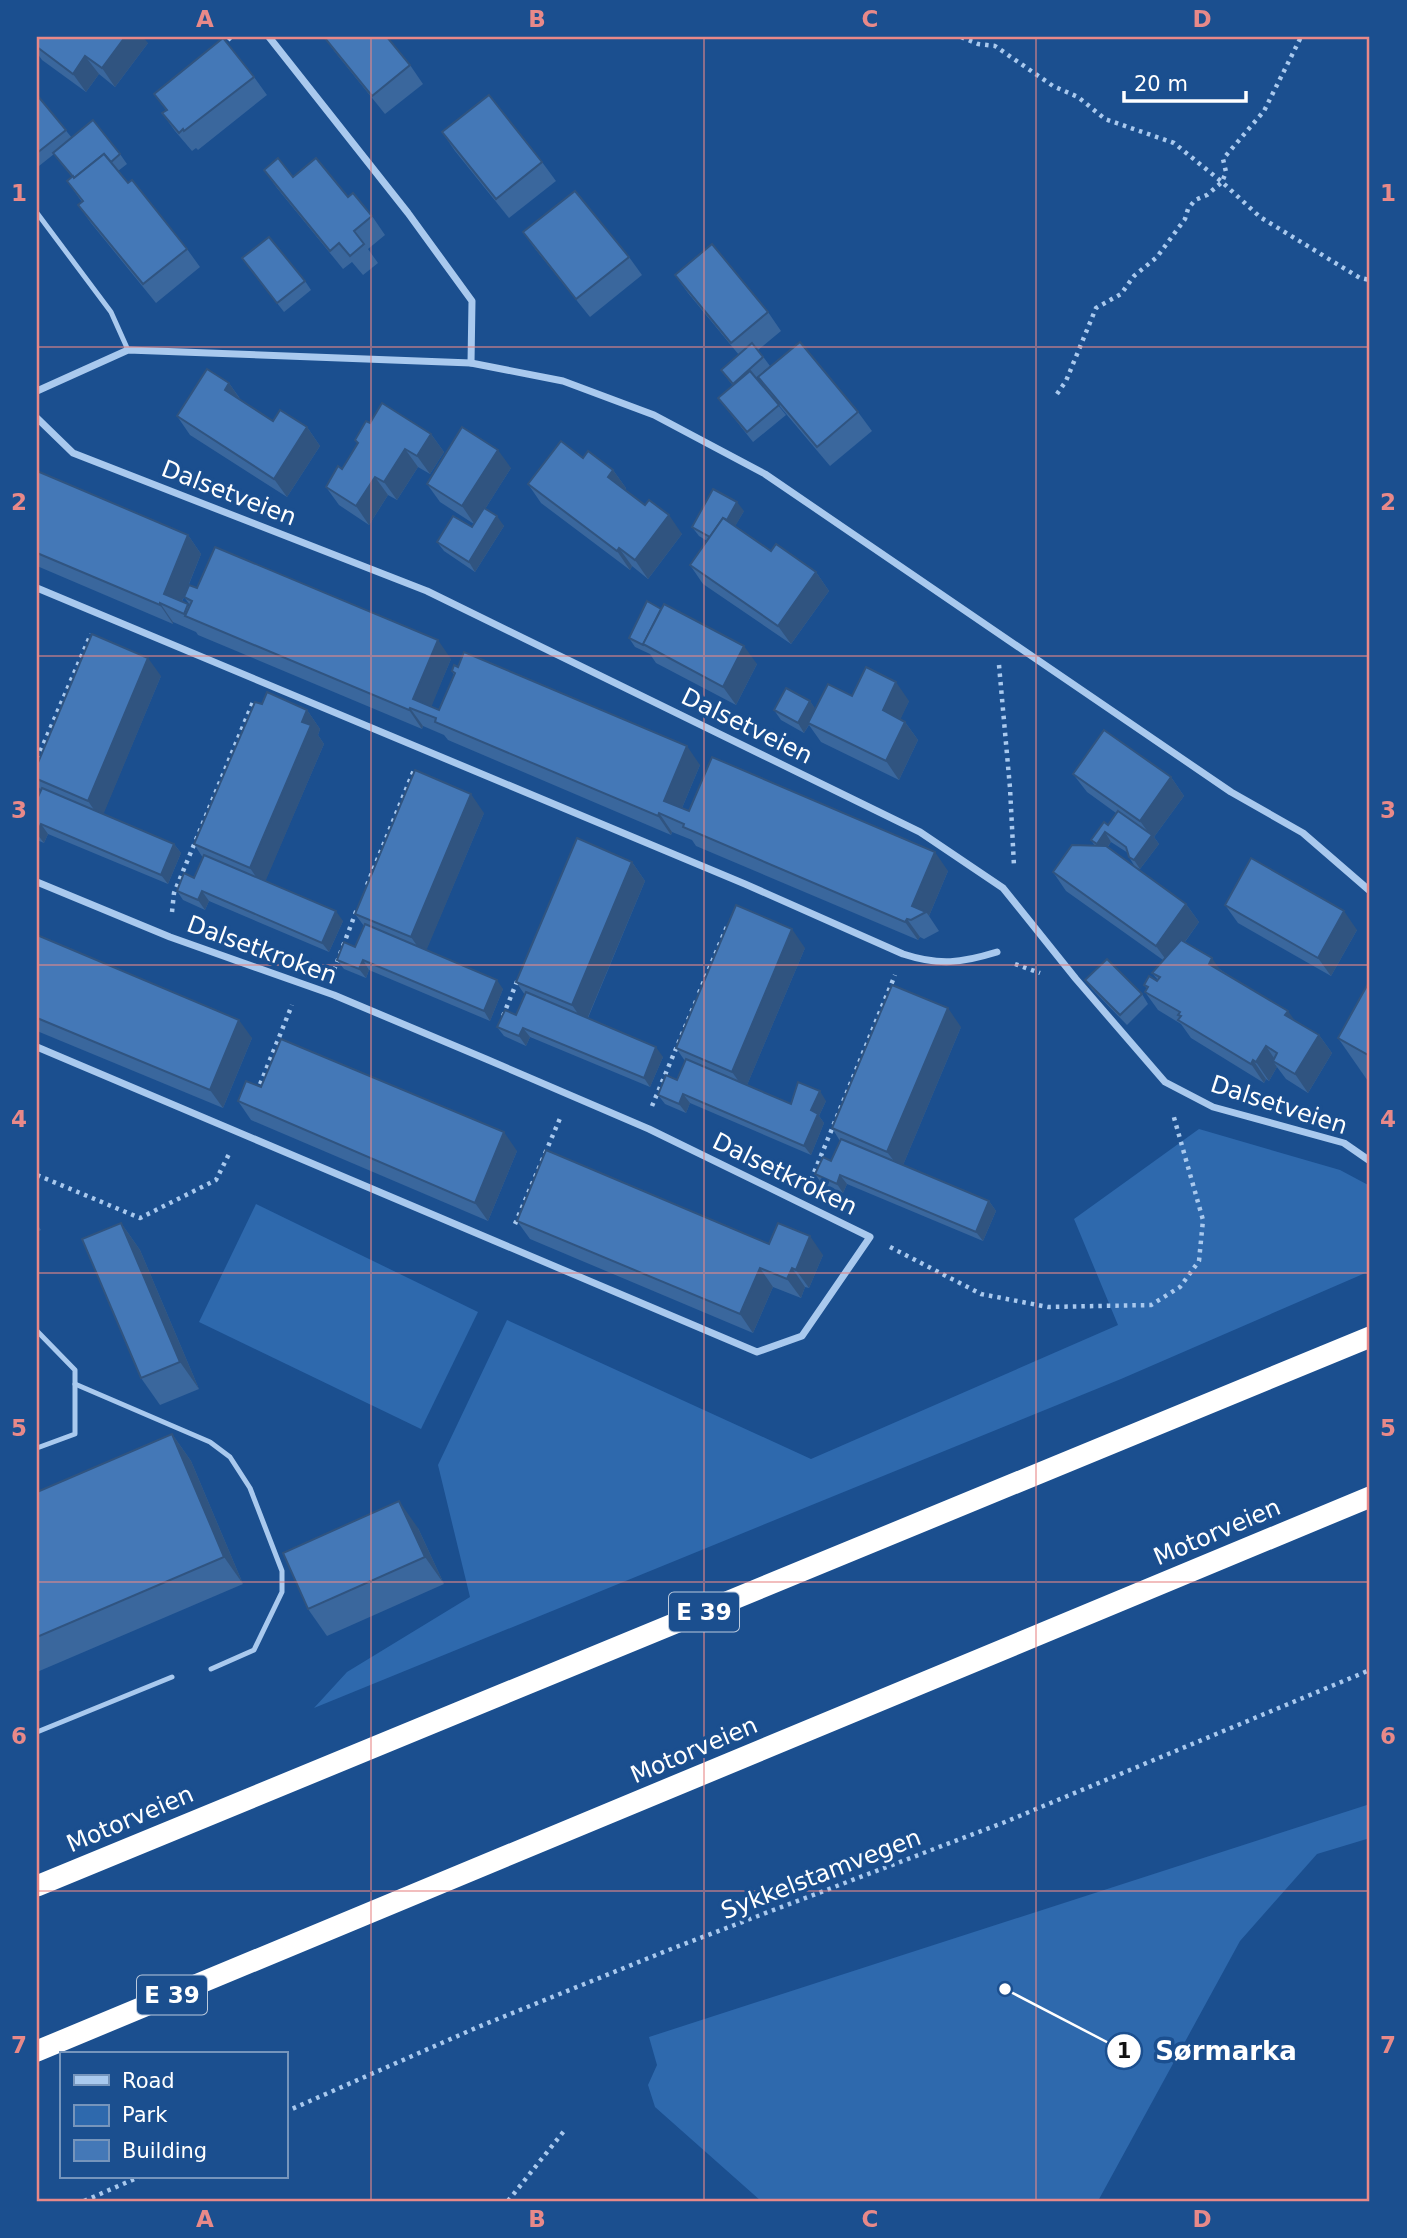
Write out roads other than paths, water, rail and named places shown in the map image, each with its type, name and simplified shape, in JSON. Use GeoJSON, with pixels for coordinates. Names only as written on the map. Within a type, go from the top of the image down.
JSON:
{"type":"FeatureCollection","features":[{"type":"Feature","properties":{"kind":"highway","name":"Motorveien"},"geometry":{"type":"LineString","coordinates":[[37,1886],[1370,1337]]}},
{"type":"Feature","properties":{"kind":"highway","name":"Motorveien"},"geometry":{"type":"LineString","coordinates":[[37,2051],[1370,1497]]}},
{"type":"Feature","properties":{"kind":"street"},"geometry":{"type":"LineString","coordinates":[[269,37],[408,213],[472,301],[471,363]]}},
{"type":"Feature","properties":{"kind":"street"},"geometry":{"type":"LineString","coordinates":[[37,391],[128,350],[471,363],[563,381],[654,415],[765,474],[1231,792],[1303,833],[1370,891]]}},
{"type":"Feature","properties":{"kind":"street","name":"Dalsetveien"},"geometry":{"type":"LineString","coordinates":[[37,418],[73,453],[426,591],[920,832],[1003,888],[1076,979],[1165,1082],[1213,1107],[1344,1143],[1370,1161]]}},
{"type":"Feature","properties":{"kind":"street"},"geometry":{"type":"LineString","coordinates":[[37,588],[745,884],[904,954],[927,961],[965,962],[997,952]]}},
{"type":"Feature","properties":{"kind":"street","name":"Dalsetkroken"},"geometry":{"type":"LineString","coordinates":[[37,881],[170,937],[334,995],[649,1129],[870,1237],[802,1336],[757,1352],[37,1047]]}},
{"type":"Feature","properties":{"kind":"lane"},"geometry":{"type":"LineString","coordinates":[[37,213],[111,312],[128,350]]}},
{"type":"Feature","properties":{"kind":"lane"},"geometry":{"type":"LineString","coordinates":[[37,1331],[75,1370],[75,1434],[37,1448]]}},
{"type":"Feature","properties":{"kind":"lane"},"geometry":{"type":"LineString","coordinates":[[75,1384],[210,1443],[230,1457],[250,1488],[282,1571],[282,1592],[254,1650],[211,1669]]}},
{"type":"Feature","properties":{"kind":"lane"},"geometry":{"type":"LineString","coordinates":[[37,1732],[172,1677]]}},
{"type":"Feature","properties":{"kind":"place","name":"Sørmarka"},"geometry":{"type":"Point","coordinates":[1005,1989]}}]}
